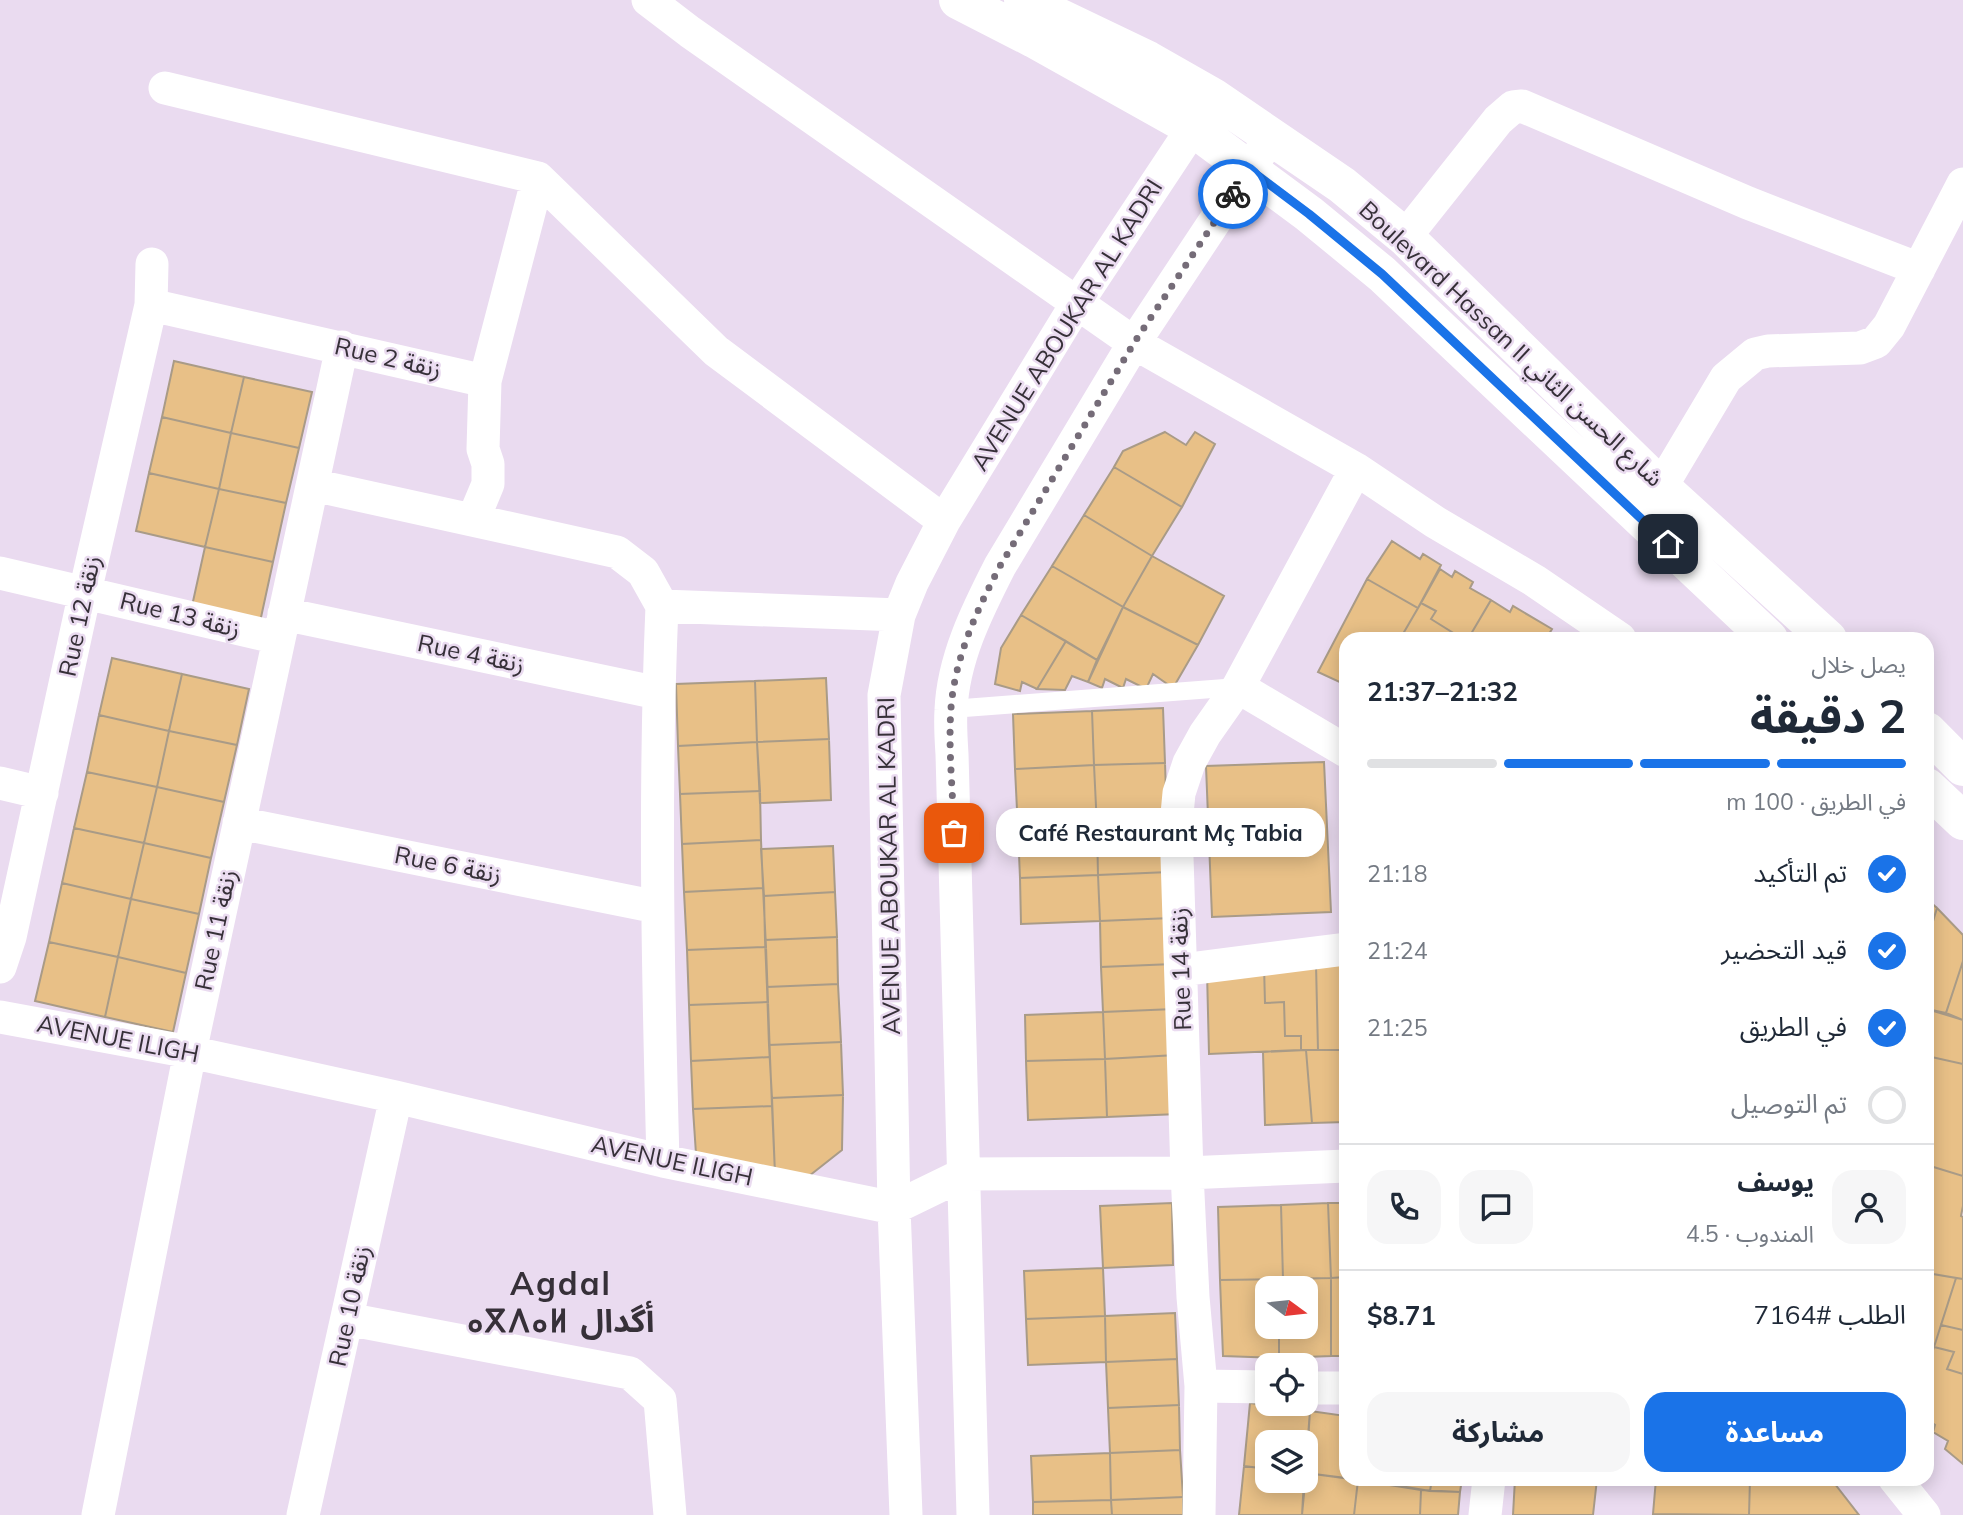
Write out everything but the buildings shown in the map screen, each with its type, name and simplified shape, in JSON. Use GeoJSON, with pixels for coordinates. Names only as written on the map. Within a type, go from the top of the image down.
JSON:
{"type":"FeatureCollection","features":[{"type":"Feature","properties":{"kind":"main road","name":"Boulevard Hassan II شارع الحسن الثاني"},"geometry":{"type":"LineString","coordinates":[[958,0],[1034,39],[1192,128],[1309,214],[1382,274],[1762,632]]}},
{"type":"Feature","properties":{"kind":"main road","name":"Boulevard Hassan II شارع الحسن الثاني"},"geometry":{"type":"LineString","coordinates":[[1023,0],[1148,60],[1213,97],[1342,185],[1405,237],[1661,487],[1820,632]]}},
{"type":"Feature","properties":{"kind":"main road"},"geometry":{"type":"LineString","coordinates":[[1934,738],[1963,767]]}},
{"type":"Feature","properties":{"kind":"main road"},"geometry":{"type":"LineString","coordinates":[[1934,794],[1963,821]]}},
{"type":"Feature","properties":{"kind":"street"},"geometry":{"type":"LineString","coordinates":[[648,0],[1134,343],[1356,470],[1435,522],[1535,581],[1610,632]]}},
{"type":"Feature","properties":{"kind":"street"},"geometry":{"type":"LineString","coordinates":[[164,88],[538,178],[716,351],[944,521]]}},
{"type":"Feature","properties":{"kind":"street","name":"AVENUE ABOUKAR AL KADRI"},"geometry":{"type":"LineString","coordinates":[[906,1515],[894,1208],[884,695],[899,615],[944,521],[1077,303],[1213,97]]}},
{"type":"Feature","properties":{"kind":"street"},"geometry":{"type":"LineString","coordinates":[[1405,237],[1499,120],[1513,107],[1522,106],[1748,203],[1919,269]]}},
{"type":"Feature","properties":{"kind":"street"},"geometry":{"type":"LineString","coordinates":[[973,1515],[951,709],[960,662],[982,600],[1000,566],[1134,343],[1270,138]]}},
{"type":"Feature","properties":{"kind":"street"},"geometry":{"type":"LineString","coordinates":[[473,520],[488,484],[488,464],[483,449],[485,381],[538,178]]}},
{"type":"Feature","properties":{"kind":"street"},"geometry":{"type":"LineString","coordinates":[[1661,487],[1726,378],[1755,355],[1768,351],[1860,348],[1876,342],[1889,326],[1963,184]]}},
{"type":"Feature","properties":{"kind":"street","name":"Rue 12 زنقة"},"geometry":{"type":"LineString","coordinates":[[0,967],[10,937],[151,305],[152,264]]}},
{"type":"Feature","properties":{"kind":"street","name":"Rue 2 زنقة"},"geometry":{"type":"LineString","coordinates":[[151,305],[485,381]]}},
{"type":"Feature","properties":{"kind":"street","name":"Rue 11 زنقة"},"geometry":{"type":"LineString","coordinates":[[98,1515],[190,1052],[342,347]]}},
{"type":"Feature","properties":{"kind":"street","name":"Rue 14 زنقة"},"geometry":{"type":"LineString","coordinates":[[1199,1515],[1201,1386],[1193,1297],[1187,1173],[1176,825],[1179,793],[1189,763],[1205,734],[1238,687],[1356,470]]}},
{"type":"Feature","properties":{"kind":"street"},"geometry":{"type":"LineString","coordinates":[[313,485],[617,552],[643,572],[662,606],[658,693],[657,907],[663,1161]]}},
{"type":"Feature","properties":{"kind":"street","name":"Rue 13 زنقة"},"geometry":{"type":"LineString","coordinates":[[0,573],[85,592],[281,626]]}},
{"type":"Feature","properties":{"kind":"street"},"geometry":{"type":"LineString","coordinates":[[662,606],[899,615]]}},
{"type":"Feature","properties":{"kind":"street","name":"Rue 4 زنقة"},"geometry":{"type":"LineString","coordinates":[[281,626],[658,693]]}},
{"type":"Feature","properties":{"kind":"street"},"geometry":{"type":"LineString","coordinates":[[1238,687],[1339,747]]}},
{"type":"Feature","properties":{"kind":"street"},"geometry":{"type":"LineString","coordinates":[[0,783],[42,793]]}},
{"type":"Feature","properties":{"kind":"street","name":"Rue 6 زنقة"},"geometry":{"type":"LineString","coordinates":[[239,823],[657,907]]}},
{"type":"Feature","properties":{"kind":"street"},"geometry":{"type":"LineString","coordinates":[[1181,971],[1339,950]]}},
{"type":"Feature","properties":{"kind":"street","name":"AVENUE ILIGH"},"geometry":{"type":"LineString","coordinates":[[0,1017],[190,1052],[396,1097],[663,1161],[894,1208]]}},
{"type":"Feature","properties":{"kind":"street","name":"Rue 10 زنقة"},"geometry":{"type":"LineString","coordinates":[[303,1515],[396,1097]]}},
{"type":"Feature","properties":{"kind":"street"},"geometry":{"type":"LineString","coordinates":[[894,1208],[964,1174],[1187,1173],[1339,1166]]}},
{"type":"Feature","properties":{"kind":"street"},"geometry":{"type":"LineString","coordinates":[[346,1319],[631,1373],[660,1400],[670,1515]]}},
{"type":"Feature","properties":{"kind":"street"},"geometry":{"type":"LineString","coordinates":[[1201,1386],[1255,1387]]}},
{"type":"Feature","properties":{"kind":"street"},"geometry":{"type":"LineString","coordinates":[[1318,1388],[1339,1388]]}},
{"type":"Feature","properties":{"kind":"street"},"geometry":{"type":"LineString","coordinates":[[1485,1515],[1488,1486]]}},
{"type":"Feature","properties":{"kind":"street"},"geometry":{"type":"LineString","coordinates":[[1901,1486],[1924,1515]]}},
{"type":"Feature","properties":{"kind":"lane"},"geometry":{"type":"LineString","coordinates":[[951,709],[1238,687]]}},
{"type":"Feature","properties":{"kind":"way so far"},"geometry":{"type":"LineString","coordinates":[[954,833],[951,709],[961,656],[982,600],[1134,343],[1233,194]]}},
{"type":"Feature","properties":{"kind":"place","name":"Café Restaurant Mç Tabia"},"geometry":{"type":"Point","coordinates":[954,833]}},
{"type":"Feature","properties":{"kind":"district","name":"Agdal ⴰⴳⴷⴰⵍ أگدال"},"geometry":{"type":"Point","coordinates":[561,1302]}},
{"type":"Feature","properties":{"kind":"route"},"geometry":{"type":"LineString","coordinates":[[1233,194],[1249,169],[1309,214],[1382,274],[1668,544]]}}]}
